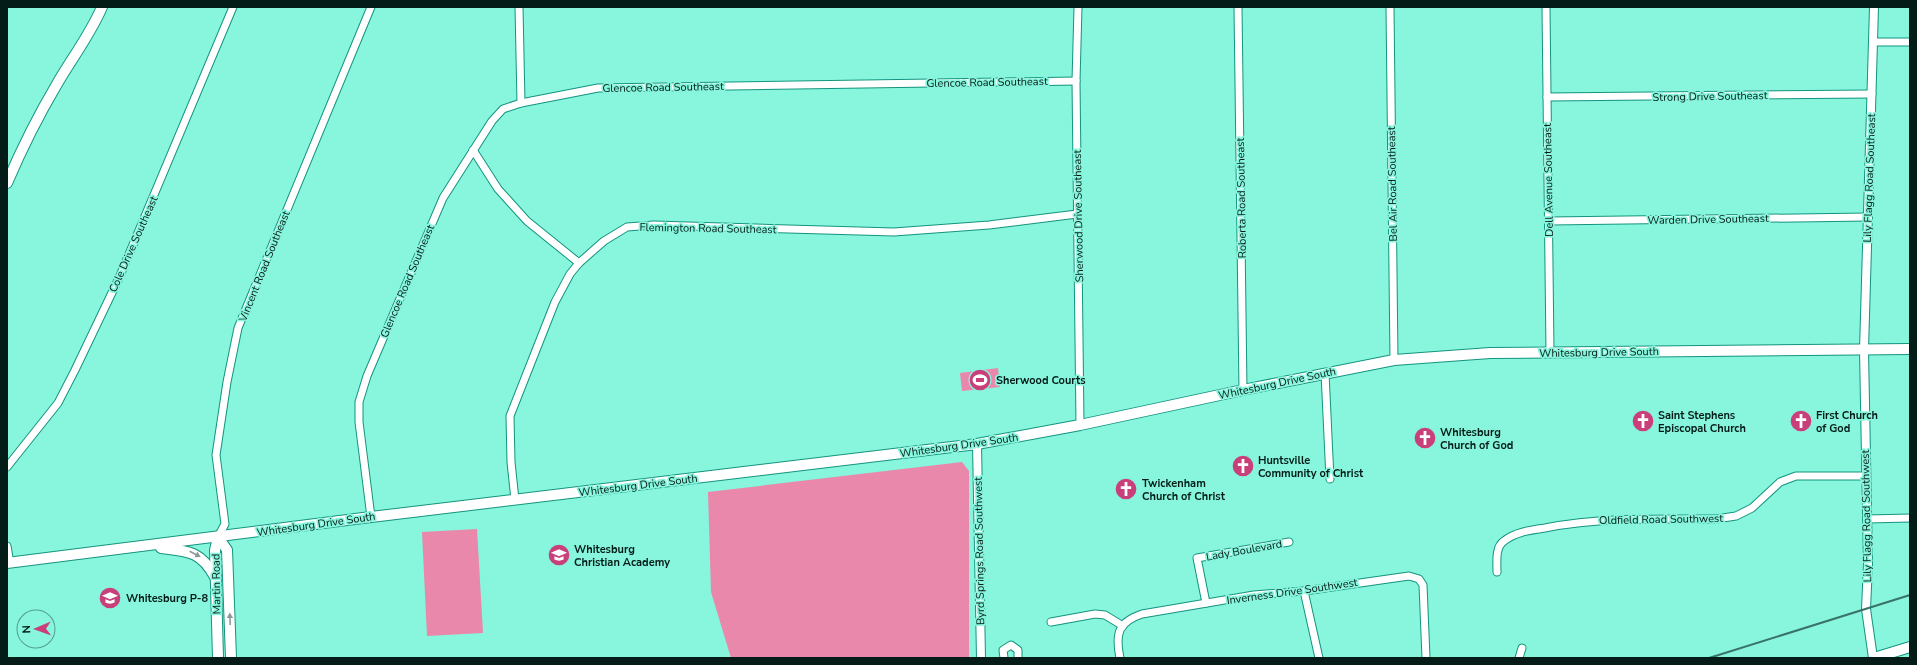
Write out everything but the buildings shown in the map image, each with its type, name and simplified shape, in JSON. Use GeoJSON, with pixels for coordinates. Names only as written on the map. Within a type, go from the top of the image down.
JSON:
{"type":"FeatureCollection","features":[{"type":"Feature","properties":{"kind":"main road"},"geometry":{"type":"LineString","coordinates":[[7,183],[27,136],[60,79],[94,27],[102,7]]}},
{"type":"Feature","properties":{"kind":"main road","name":"Whitesburg Drive South"},"geometry":{"type":"LineString","coordinates":[[9,563],[371,517],[977,444],[1080,425],[1325,373],[1394,360],[1490,353],[1910,350]]}},
{"type":"Feature","properties":{"kind":"main road","name":"Martin Road"},"geometry":{"type":"LineString","coordinates":[[218,537],[215,550],[218,658]]}},
{"type":"Feature","properties":{"kind":"main road","name":"Martin Road"},"geometry":{"type":"LineString","coordinates":[[218,537],[227,550],[231,658]]}},
{"type":"Feature","properties":{"kind":"main road"},"geometry":{"type":"LineString","coordinates":[[143,546],[187,550],[203,558],[216,578]]}},
{"type":"Feature","properties":{"kind":"main road"},"geometry":{"type":"LineString","coordinates":[[1873,658],[1910,647]]}},
{"type":"Feature","properties":{"kind":"street","name":"Cole Drive Southeast"},"geometry":{"type":"LineString","coordinates":[[7,468],[58,402],[74,370],[119,278],[233,7]]}},
{"type":"Feature","properties":{"kind":"street","name":"Vincent Road Southeast"},"geometry":{"type":"LineString","coordinates":[[218,537],[225,524],[216,456],[227,382],[238,328],[371,7]]}},
{"type":"Feature","properties":{"kind":"street"},"geometry":{"type":"LineString","coordinates":[[519,7],[521,103]]}},
{"type":"Feature","properties":{"kind":"street","name":"Sherwood Drive Southeast"},"geometry":{"type":"LineString","coordinates":[[1078,7],[1076,81],[1080,425]]}},
{"type":"Feature","properties":{"kind":"street","name":"Roberta Road Southeast"},"geometry":{"type":"LineString","coordinates":[[1238,7],[1243,390]]}},
{"type":"Feature","properties":{"kind":"street","name":"Bel Air Road Southeast"},"geometry":{"type":"LineString","coordinates":[[1390,7],[1394,360]]}},
{"type":"Feature","properties":{"kind":"street","name":"Dell Avenue Southeast"},"geometry":{"type":"LineString","coordinates":[[1546,7],[1550,353]]}},
{"type":"Feature","properties":{"kind":"street","name":"Lily Flagg Road Southeast"},"geometry":{"type":"LineString","coordinates":[[1864,350],[1874,7]]}},
{"type":"Feature","properties":{"kind":"street"},"geometry":{"type":"LineString","coordinates":[[1873,42],[1910,42]]}},
{"type":"Feature","properties":{"kind":"street","name":"Glencoe Road Southeast"},"geometry":{"type":"LineString","coordinates":[[371,517],[359,422],[359,402],[367,376],[443,198],[492,121],[503,109],[521,103],[598,88],[1076,81]]}},
{"type":"Feature","properties":{"kind":"street","name":"Strong Drive Southeast"},"geometry":{"type":"LineString","coordinates":[[1547,97],[1872,94]]}},
{"type":"Feature","properties":{"kind":"street"},"geometry":{"type":"LineString","coordinates":[[473,150],[498,189],[527,220],[579,263]]}},
{"type":"Feature","properties":{"kind":"street","name":"Flemington Road Southeast"},"geometry":{"type":"LineString","coordinates":[[515,500],[511,462],[510,416],[555,302],[570,274],[579,263],[604,241],[627,228],[648,225],[894,232],[989,225],[1077,214]]}},
{"type":"Feature","properties":{"kind":"street","name":"Warden Drive Southeast"},"geometry":{"type":"LineString","coordinates":[[1549,221],[1868,217]]}},
{"type":"Feature","properties":{"kind":"street","name":"Lily Flagg Road Southwest"},"geometry":{"type":"LineString","coordinates":[[1864,350],[1867,616],[1873,658]]}},
{"type":"Feature","properties":{"kind":"street"},"geometry":{"type":"LineString","coordinates":[[1325,373],[1330,479]]}},
{"type":"Feature","properties":{"kind":"street","name":"Byrd Springs Road Southwest"},"geometry":{"type":"LineString","coordinates":[[977,444],[981,658]]}},
{"type":"Feature","properties":{"kind":"street","name":"Oldfield Road Southwest"},"geometry":{"type":"LineString","coordinates":[[1497,572],[1497,556],[1499,546],[1504,541],[1523,532],[1592,520],[1716,519],[1736,516],[1752,508],[1780,482],[1796,476],[1866,476]]}},
{"type":"Feature","properties":{"kind":"street"},"geometry":{"type":"LineString","coordinates":[[1867,519],[1910,518]]}},
{"type":"Feature","properties":{"kind":"street","name":"Lady Boulevard"},"geometry":{"type":"LineString","coordinates":[[1206,604],[1197,558],[1289,542]]}},
{"type":"Feature","properties":{"kind":"street"},"geometry":{"type":"LineString","coordinates":[[7,546],[9,563]]}},
{"type":"Feature","properties":{"kind":"street","name":"Inverness Drive Southwest"},"geometry":{"type":"LineString","coordinates":[[1123,626],[1130,618],[1142,614],[1254,595],[1304,591],[1409,576],[1419,579],[1423,585],[1426,658]]}},
{"type":"Feature","properties":{"kind":"street"},"geometry":{"type":"LineString","coordinates":[[1304,591],[1319,658]]}},
{"type":"Feature","properties":{"kind":"street"},"geometry":{"type":"LineString","coordinates":[[1051,622],[1095,614],[1105,615],[1123,626],[1118,633],[1117,644],[1120,658]]}},
{"type":"Feature","properties":{"kind":"street"},"geometry":{"type":"LineString","coordinates":[[1004,658],[1003,650],[1011,645],[1018,650],[1018,658]]}},
{"type":"Feature","properties":{"kind":"street"},"geometry":{"type":"LineString","coordinates":[[1519,658],[1522,648]]}},
{"type":"Feature","properties":{"kind":"shaded area","name":"Sherwood Courts"},"geometry":{"type":"Polygon","coordinates":[[[998,368],[1000,387],[962,391],[960,373],[998,368]]]}},
{"type":"Feature","properties":{"kind":"shaded area"},"geometry":{"type":"Polygon","coordinates":[[[962,462],[969,471],[969,658],[731,658],[711,592],[708,492],[962,462]]]}},
{"type":"Feature","properties":{"kind":"shaded area"},"geometry":{"type":"Polygon","coordinates":[[[477,529],[483,633],[427,636],[422,532],[477,529]]]}},
{"type":"Feature","properties":{"kind":"railway"},"geometry":{"type":"LineString","coordinates":[[1709,658],[1910,595]]}},
{"type":"Feature","properties":{"kind":"place","name":"Sherwood Courts"},"geometry":{"type":"Point","coordinates":[980,380]}},
{"type":"Feature","properties":{"kind":"place","name":"Saint Stephens Episcopal Church"},"geometry":{"type":"Point","coordinates":[1643,421]}},
{"type":"Feature","properties":{"kind":"place","name":"First Church of God"},"geometry":{"type":"Point","coordinates":[1801,421]}},
{"type":"Feature","properties":{"kind":"place","name":"Whitesburg Church of God"},"geometry":{"type":"Point","coordinates":[1425,438]}},
{"type":"Feature","properties":{"kind":"place","name":"Huntsville Community of Christ"},"geometry":{"type":"Point","coordinates":[1243,466]}},
{"type":"Feature","properties":{"kind":"place","name":"Twickenham Church of Christ"},"geometry":{"type":"Point","coordinates":[1126,489]}},
{"type":"Feature","properties":{"kind":"place","name":"Whitesburg Christian Academy"},"geometry":{"type":"Point","coordinates":[559,555]}},
{"type":"Feature","properties":{"kind":"place","name":"Whitesburg P-8"},"geometry":{"type":"Point","coordinates":[110,598]}}]}
